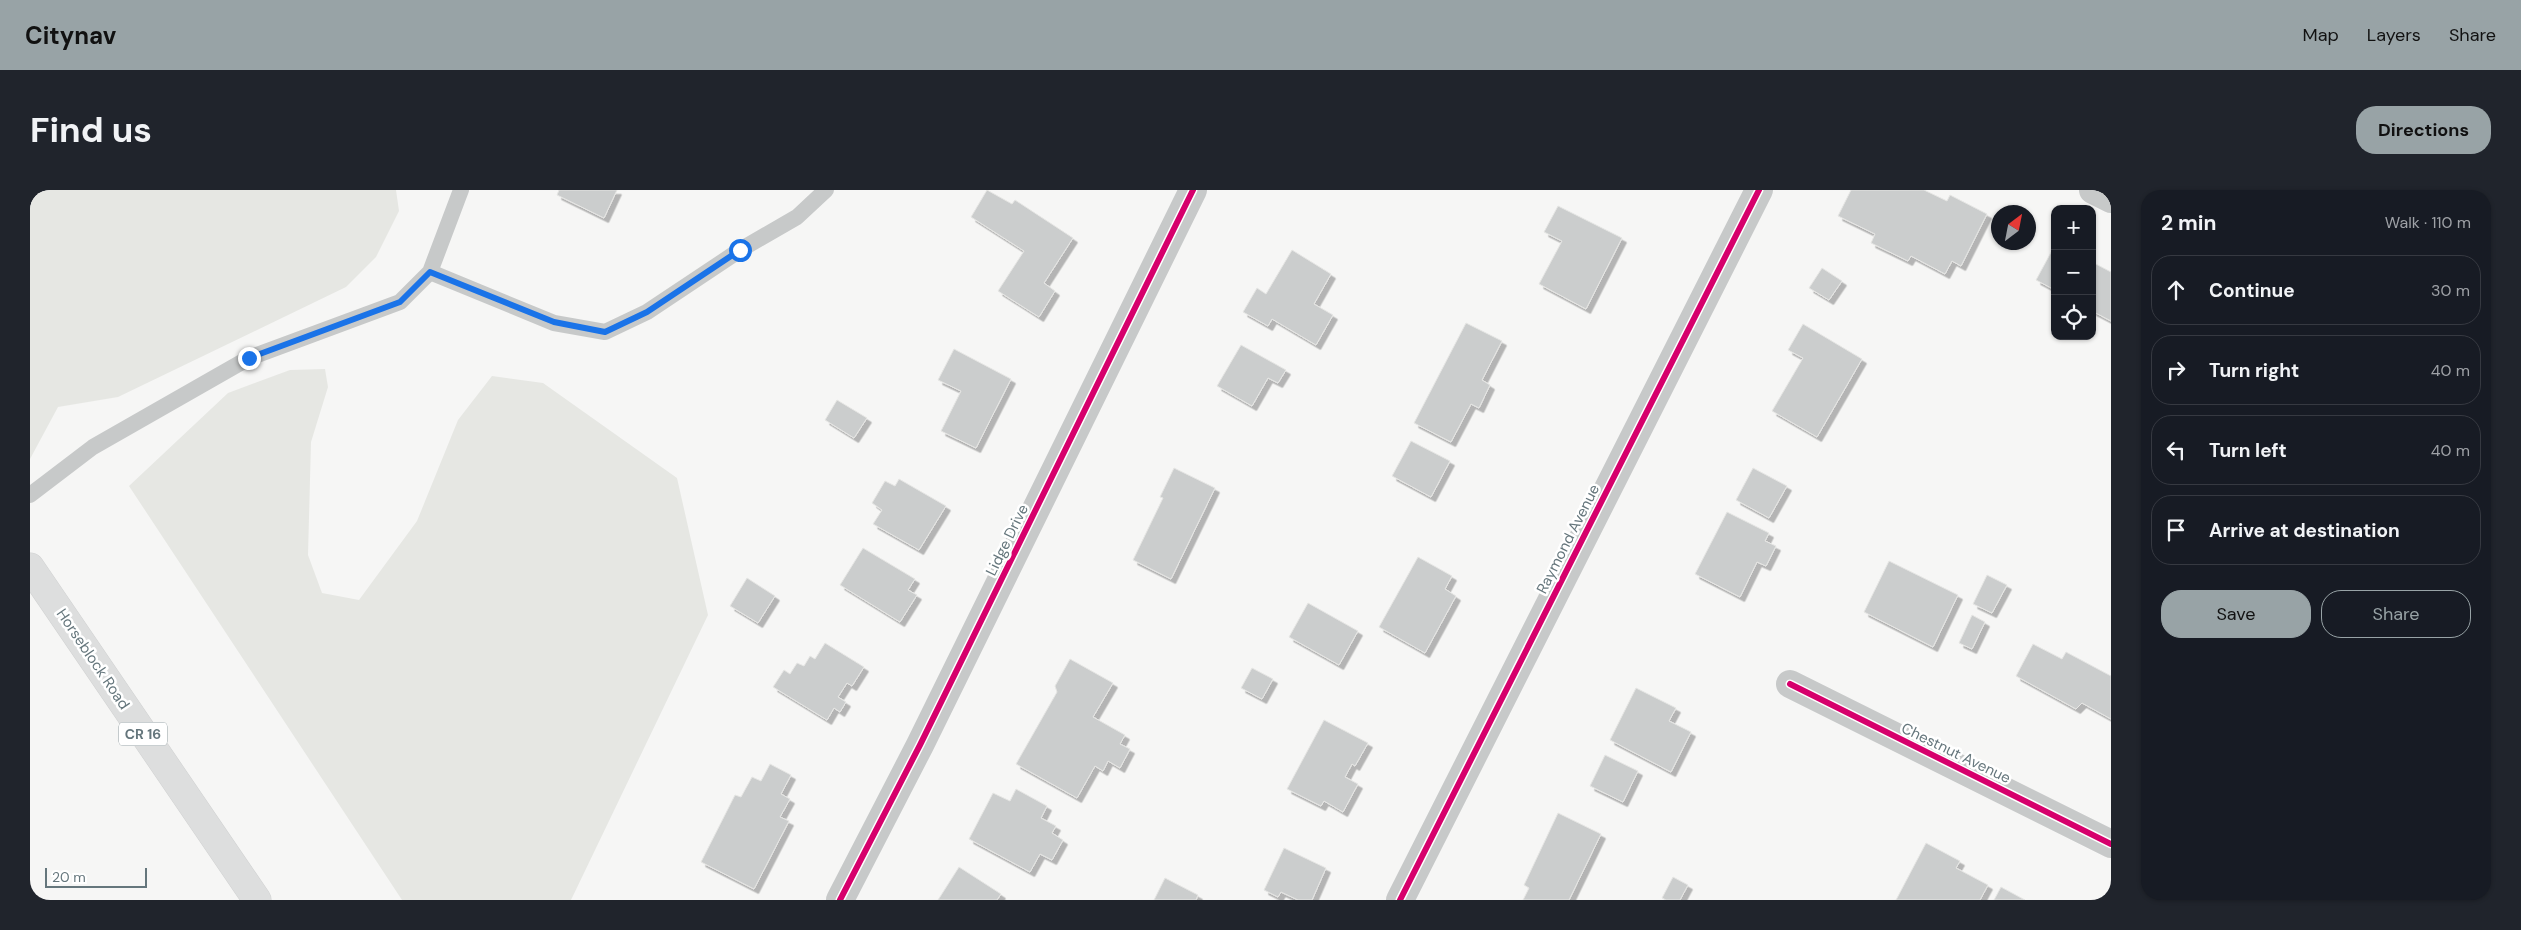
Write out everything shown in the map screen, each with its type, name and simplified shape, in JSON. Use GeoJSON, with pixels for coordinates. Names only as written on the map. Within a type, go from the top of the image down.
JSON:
{"type":"FeatureCollection","features":[{"type":"Feature","properties":{"kind":"main road","name":"Horseblock Road"},"geometry":{"type":"LineString","coordinates":[[30,567],[257,900]]}},
{"type":"Feature","properties":{"kind":"street","name":"Lidge Drive"},"geometry":{"type":"LineString","coordinates":[[840,900],[920,745],[1193,190]]}},
{"type":"Feature","properties":{"kind":"street","name":"Raymond Avenue"},"geometry":{"type":"LineString","coordinates":[[1400,900],[1759,190]]}},
{"type":"Feature","properties":{"kind":"street"},"geometry":{"type":"LineString","coordinates":[[2093,190],[2111,199]]}},
{"type":"Feature","properties":{"kind":"street","name":"Chestnut Avenue"},"geometry":{"type":"LineString","coordinates":[[1790,684],[2111,844]]}},
{"type":"Feature","properties":{"kind":"lane"},"geometry":{"type":"LineString","coordinates":[[30,495],[93,447],[249,358],[400,302],[430,272],[461,190]]}},
{"type":"Feature","properties":{"kind":"lane"},"geometry":{"type":"LineString","coordinates":[[430,272],[554,322],[605,332],[647,312],[740,250],[797,217],[826,190]]}},
{"type":"Feature","properties":{"kind":"shaded area"},"geometry":{"type":"Polygon","coordinates":[[[30,190],[396,190],[399,211],[376,257],[346,287],[118,397],[58,407],[30,459],[30,190]]]}},
{"type":"Feature","properties":{"kind":"shaded area"},"geometry":{"type":"Polygon","coordinates":[[[325,369],[328,387],[311,442],[308,555],[322,593],[359,600],[417,521],[458,420],[492,376],[543,383],[677,478],[708,615],[571,900],[402,900],[129,486],[228,393],[290,370],[325,369]]]}},
{"type":"Feature","properties":{"kind":"building"},"geometry":{"type":"Polygon","coordinates":[[[559,190],[617,190],[604,218],[557,195],[559,190]]]}},
{"type":"Feature","properties":{"kind":"building"},"geometry":{"type":"Polygon","coordinates":[[[987,190],[1012,204],[1015,200],[1073,238],[1044,283],[1055,291],[1039,317],[998,291],[1024,251],[971,217],[987,190]]]}},
{"type":"Feature","properties":{"kind":"building"},"geometry":{"type":"Polygon","coordinates":[[[1851,190],[1924,190],[1947,201],[1950,195],[1987,214],[1961,266],[1952,261],[1945,274],[1911,256],[1908,261],[1871,243],[1875,234],[1838,216],[1851,190]]]}},
{"type":"Feature","properties":{"kind":"building"},"geometry":{"type":"Polygon","coordinates":[[[1558,206],[1622,238],[1586,309],[1539,284],[1562,241],[1544,232],[1558,206]]]}},
{"type":"Feature","properties":{"kind":"building"},"geometry":{"type":"Polygon","coordinates":[[[1292,250],[1331,274],[1314,304],[1333,315],[1316,345],[1272,319],[1268,326],[1243,312],[1257,288],[1266,294],[1292,250]]]}},
{"type":"Feature","properties":{"kind":"building"},"geometry":{"type":"Polygon","coordinates":[[[2051,252],[2051,288],[2036,280],[2051,252]]]}},
{"type":"Feature","properties":{"kind":"building"},"geometry":{"type":"Polygon","coordinates":[[[2096,264],[2111,272],[2111,321],[2096,313],[2096,264]]]}},
{"type":"Feature","properties":{"kind":"building"},"geometry":{"type":"Polygon","coordinates":[[[1822,268],[1842,281],[1829,300],[1809,288],[1822,268]]]}},
{"type":"Feature","properties":{"kind":"building"},"geometry":{"type":"Polygon","coordinates":[[[1466,323],[1502,341],[1482,380],[1490,385],[1479,408],[1471,404],[1451,442],[1414,423],[1466,323]]]}},
{"type":"Feature","properties":{"kind":"building"},"geometry":{"type":"Polygon","coordinates":[[[1803,324],[1862,359],[1817,437],[1772,411],[1803,358],[1788,350],[1803,324]]]}},
{"type":"Feature","properties":{"kind":"building"},"geometry":{"type":"Polygon","coordinates":[[[1241,345],[1286,370],[1278,383],[1268,378],[1252,406],[1217,386],[1241,345]]]}},
{"type":"Feature","properties":{"kind":"building"},"geometry":{"type":"Polygon","coordinates":[[[954,349],[1011,379],[976,448],[941,431],[961,391],[938,380],[954,349]]]}},
{"type":"Feature","properties":{"kind":"building"},"geometry":{"type":"Polygon","coordinates":[[[837,400],[867,418],[854,438],[825,420],[837,400]]]}},
{"type":"Feature","properties":{"kind":"building"},"geometry":{"type":"Polygon","coordinates":[[[1411,441],[1450,461],[1431,497],[1392,476],[1411,441]]]}},
{"type":"Feature","properties":{"kind":"building"},"geometry":{"type":"Polygon","coordinates":[[[1174,468],[1215,488],[1171,579],[1133,560],[1163,498],[1160,497],[1174,468]]]}},
{"type":"Feature","properties":{"kind":"building"},"geometry":{"type":"Polygon","coordinates":[[[1753,468],[1787,486],[1769,518],[1736,500],[1753,468]]]}},
{"type":"Feature","properties":{"kind":"building"},"geometry":{"type":"Polygon","coordinates":[[[899,479],[946,506],[919,550],[873,524],[882,510],[872,503],[885,481],[895,486],[899,479]]]}},
{"type":"Feature","properties":{"kind":"building"},"geometry":{"type":"Polygon","coordinates":[[[1727,512],[1769,533],[1765,541],[1776,546],[1766,566],[1757,562],[1740,597],[1695,574],[1727,512]]]}},
{"type":"Feature","properties":{"kind":"building"},"geometry":{"type":"Polygon","coordinates":[[[863,548],[915,579],[908,590],[917,595],[900,622],[840,585],[863,548]]]}},
{"type":"Feature","properties":{"kind":"building"},"geometry":{"type":"Polygon","coordinates":[[[1418,557],[1452,576],[1445,589],[1456,596],[1425,653],[1379,627],[1418,557]]]}},
{"type":"Feature","properties":{"kind":"building"},"geometry":{"type":"Polygon","coordinates":[[[1889,561],[1958,595],[1933,647],[1864,612],[1889,561]]]}},
{"type":"Feature","properties":{"kind":"building"},"geometry":{"type":"Polygon","coordinates":[[[1987,575],[2007,585],[1992,613],[1973,604],[1987,575]]]}},
{"type":"Feature","properties":{"kind":"building"},"geometry":{"type":"Polygon","coordinates":[[[747,578],[775,596],[758,623],[730,606],[747,578]]]}},
{"type":"Feature","properties":{"kind":"building"},"geometry":{"type":"Polygon","coordinates":[[[1308,603],[1358,631],[1339,665],[1289,637],[1308,603]]]}},
{"type":"Feature","properties":{"kind":"building"},"geometry":{"type":"Polygon","coordinates":[[[1972,615],[1985,622],[1972,649],[1959,643],[1972,615]]]}},
{"type":"Feature","properties":{"kind":"building"},"geometry":{"type":"Polygon","coordinates":[[[825,643],[864,667],[852,686],[847,683],[838,697],[846,702],[840,712],[834,708],[827,720],[773,687],[784,670],[790,674],[797,663],[804,666],[810,656],[815,659],[825,643]]]}},
{"type":"Feature","properties":{"kind":"building"},"geometry":{"type":"Polygon","coordinates":[[[2033,644],[2062,659],[2066,652],[2111,676],[2111,719],[2082,703],[2076,709],[2016,676],[2033,644]]]}},
{"type":"Feature","properties":{"kind":"building"},"geometry":{"type":"Polygon","coordinates":[[[1070,659],[1113,683],[1093,717],[1125,735],[1120,744],[1130,749],[1120,768],[1108,761],[1103,771],[1095,766],[1077,798],[1016,764],[1057,692],[1055,686],[1070,659]]]}},
{"type":"Feature","properties":{"kind":"building"},"geometry":{"type":"Polygon","coordinates":[[[1252,668],[1273,679],[1262,699],[1241,688],[1252,668]]]}},
{"type":"Feature","properties":{"kind":"building"},"geometry":{"type":"Polygon","coordinates":[[[1636,688],[1676,708],[1669,721],[1691,732],[1671,772],[1610,740],[1636,688]]]}},
{"type":"Feature","properties":{"kind":"building"},"geometry":{"type":"Polygon","coordinates":[[[1324,720],[1368,743],[1355,766],[1352,764],[1345,777],[1358,784],[1343,812],[1324,801],[1321,806],[1287,789],[1324,720]]]}},
{"type":"Feature","properties":{"kind":"building"},"geometry":{"type":"Polygon","coordinates":[[[1605,755],[1638,771],[1623,802],[1590,786],[1605,755]]]}},
{"type":"Feature","properties":{"kind":"building"},"geometry":{"type":"Polygon","coordinates":[[[770,764],[791,775],[781,794],[790,799],[780,817],[789,821],[754,889],[701,862],[735,795],[741,797],[752,777],[761,781],[770,764]]]}},
{"type":"Feature","properties":{"kind":"building"},"geometry":{"type":"Polygon","coordinates":[[[1016,789],[1047,806],[1041,818],[1056,826],[1052,833],[1063,840],[1052,860],[1040,854],[1030,872],[969,839],[993,793],[1010,801],[1016,789]]]}},
{"type":"Feature","properties":{"kind":"building"},"geometry":{"type":"Polygon","coordinates":[[[1558,813],[1601,834],[1569,900],[1523,900],[1529,888],[1524,885],[1558,813]]]}},
{"type":"Feature","properties":{"kind":"building"},"geometry":{"type":"Polygon","coordinates":[[[1926,843],[1960,861],[1956,868],[1988,885],[1980,900],[1896,900],[1926,843]]]}},
{"type":"Feature","properties":{"kind":"building"},"geometry":{"type":"Polygon","coordinates":[[[1284,848],[1326,868],[1312,900],[1298,900],[1281,892],[1278,897],[1264,890],[1284,848]]]}},
{"type":"Feature","properties":{"kind":"building"},"geometry":{"type":"Polygon","coordinates":[[[959,867],[1001,894],[997,900],[938,900],[959,867]]]}},
{"type":"Feature","properties":{"kind":"building"},"geometry":{"type":"Polygon","coordinates":[[[1673,877],[1688,885],[1680,900],[1666,900],[1662,898],[1673,877]]]}},
{"type":"Feature","properties":{"kind":"building"},"geometry":{"type":"Polygon","coordinates":[[[1165,878],[1198,895],[1196,900],[1154,900],[1165,878]]]}},
{"type":"Feature","properties":{"kind":"building"},"geometry":{"type":"Polygon","coordinates":[[[2001,887],[2025,900],[1994,900],[2001,887]]]}},
{"type":"Feature","properties":{"kind":"cycle path"},"geometry":{"type":"LineString","coordinates":[[840,900],[920,745],[1193,190]]}},
{"type":"Feature","properties":{"kind":"cycle path"},"geometry":{"type":"LineString","coordinates":[[1400,900],[1759,190]]}},
{"type":"Feature","properties":{"kind":"cycle path"},"geometry":{"type":"LineString","coordinates":[[1790,684],[2111,844]]}},
{"type":"Feature","properties":{"kind":"route"},"geometry":{"type":"LineString","coordinates":[[249,358],[400,302],[430,272],[554,322],[605,332],[647,312],[740,250]]}}]}
